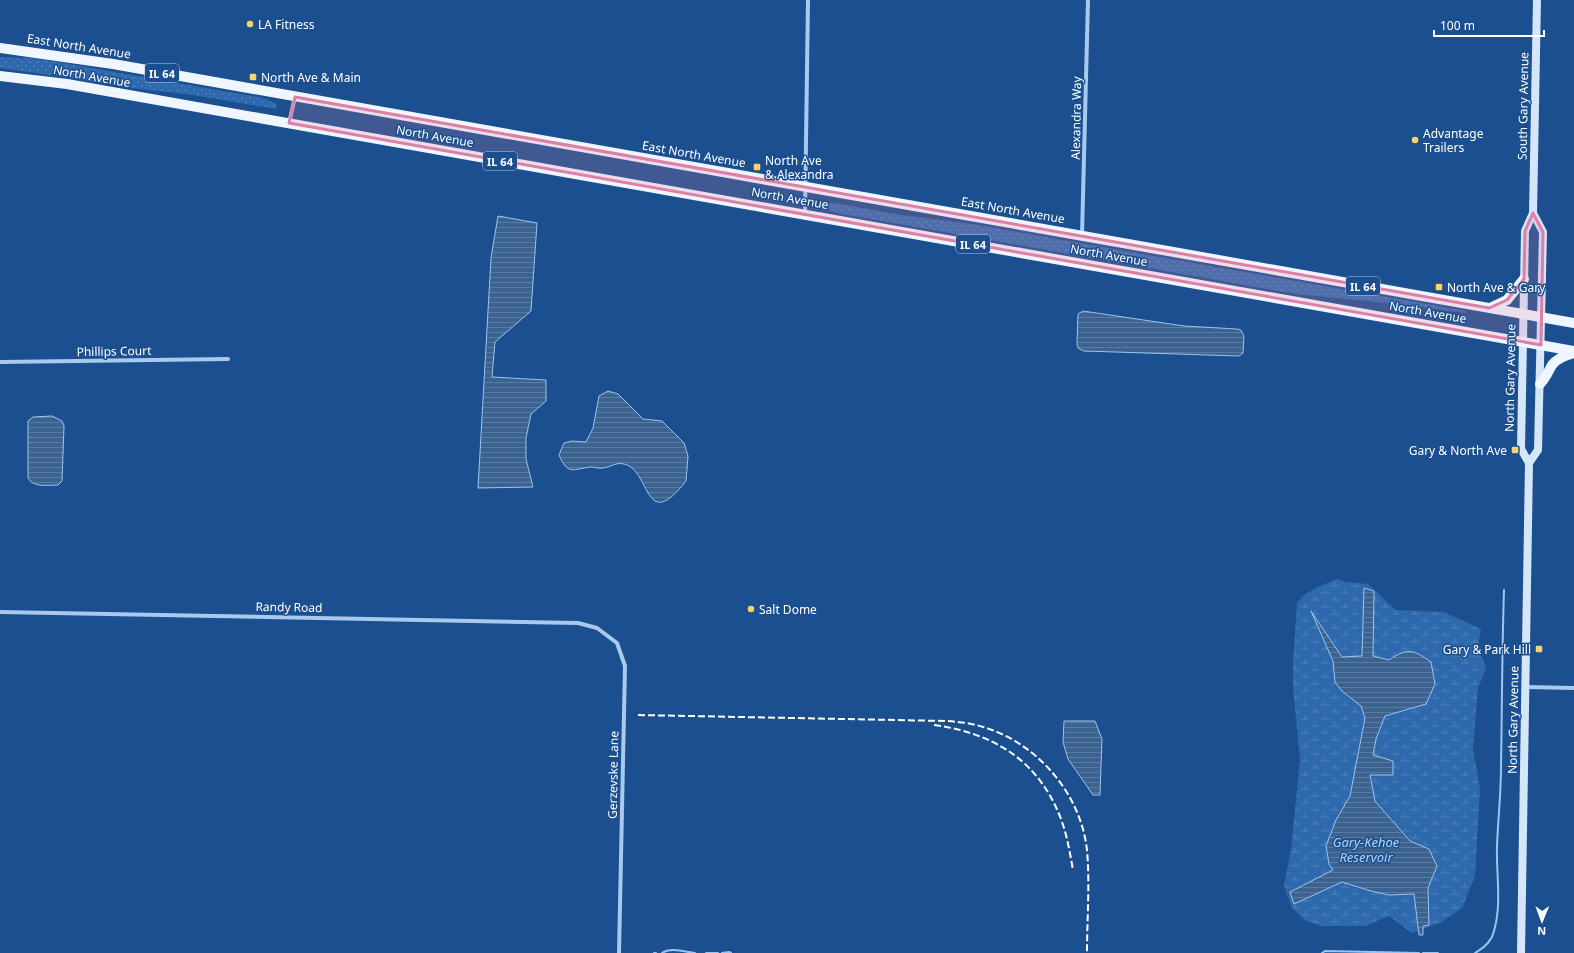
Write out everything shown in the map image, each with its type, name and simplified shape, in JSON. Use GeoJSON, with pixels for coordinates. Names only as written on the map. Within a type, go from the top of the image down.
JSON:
{"type":"FeatureCollection","features":[{"type":"Feature","properties":{"kind":"main road","name":"East North Avenue"},"geometry":{"type":"LineString","coordinates":[[0,48],[113,64],[1524,314]]}},
{"type":"Feature","properties":{"kind":"main road","name":"North Avenue"},"geometry":{"type":"LineString","coordinates":[[0,76],[67,84],[805,214],[1574,352]]}},
{"type":"Feature","properties":{"kind":"main road"},"geometry":{"type":"LineString","coordinates":[[1489,308],[1507,300],[1524,279]]}},
{"type":"Feature","properties":{"kind":"main road","name":"IL 64"},"geometry":{"type":"LineString","coordinates":[[1524,314],[1574,323]]}},
{"type":"Feature","properties":{"kind":"main road"},"geometry":{"type":"LineString","coordinates":[[1540,384],[1546,378],[1555,362],[1574,352]]}},
{"type":"Feature","properties":{"kind":"street"},"geometry":{"type":"LineString","coordinates":[[805,214],[808,0]]}},
{"type":"Feature","properties":{"kind":"street","name":"Alexandra Way"},"geometry":{"type":"LineString","coordinates":[[1082,235],[1088,0]]}},
{"type":"Feature","properties":{"kind":"street","name":"South Gary Avenue"},"geometry":{"type":"LineString","coordinates":[[1524,314],[1526,231],[1533,213],[1537,0]]}},
{"type":"Feature","properties":{"kind":"street"},"geometry":{"type":"LineString","coordinates":[[289,123],[295,97]]}},
{"type":"Feature","properties":{"kind":"street","name":"South Gary Avenue"},"geometry":{"type":"LineString","coordinates":[[1533,213],[1543,232],[1541,345]]}},
{"type":"Feature","properties":{"kind":"street","name":"North Gary Avenue"},"geometry":{"type":"LineString","coordinates":[[1521,953],[1529,463],[1521,449],[1524,314]]}},
{"type":"Feature","properties":{"kind":"street","name":"North Gary Avenue"},"geometry":{"type":"LineString","coordinates":[[1529,463],[1538,450],[1541,345]]}},
{"type":"Feature","properties":{"kind":"street","name":"Phillips Court"},"geometry":{"type":"LineString","coordinates":[[0,362],[228,359]]}},
{"type":"Feature","properties":{"kind":"street","name":"Randy Road"},"geometry":{"type":"LineString","coordinates":[[0,612],[578,623]]}},
{"type":"Feature","properties":{"kind":"street","name":"Gerzevske Lane"},"geometry":{"type":"LineString","coordinates":[[578,623],[597,628],[617,643],[625,666],[619,953]]}},
{"type":"Feature","properties":{"kind":"street"},"geometry":{"type":"LineString","coordinates":[[1525,687],[1574,688]]}},
{"type":"Feature","properties":{"kind":"highlighted area"},"geometry":{"type":"Polygon","coordinates":[[[295,97],[1489,308],[1507,300],[1524,279],[1525,231],[1533,213],[1543,232],[1541,345],[1268,296],[289,123],[295,97]]]}},
{"type":"Feature","properties":{"kind":"green space"},"geometry":{"type":"Polygon","coordinates":[[[0,57],[29,58],[51,61],[263,98],[277,104],[276,109],[193,95],[123,87],[0,68],[0,57]]]}},
{"type":"Feature","properties":{"kind":"green space"},"geometry":{"type":"Polygon","coordinates":[[[822,203],[835,203],[901,215],[972,224],[1466,311],[1466,313],[1398,304],[1296,294],[837,213],[821,208],[822,203]]]}},
{"type":"Feature","properties":{"kind":"green space"},"geometry":{"type":"Polygon","coordinates":[[[1337,579],[1346,582],[1368,584],[1396,610],[1444,612],[1481,629],[1478,646],[1486,668],[1478,688],[1473,749],[1480,789],[1475,876],[1462,908],[1440,923],[1412,933],[1389,916],[1365,926],[1321,926],[1306,921],[1292,908],[1284,886],[1291,849],[1300,760],[1293,687],[1297,603],[1304,595],[1337,579]]]}},
{"type":"Feature","properties":{"kind":"water"},"geometry":{"type":"Polygon","coordinates":[[[498,216],[537,223],[531,311],[495,342],[492,377],[546,380],[546,401],[531,414],[526,438],[526,459],[533,487],[478,488],[491,258],[498,216]]]}},
{"type":"Feature","properties":{"kind":"water"},"geometry":{"type":"Polygon","coordinates":[[[1083,311],[1184,326],[1241,330],[1244,336],[1243,353],[1239,356],[1084,351],[1078,348],[1077,344],[1078,314],[1083,311]]]}},
{"type":"Feature","properties":{"kind":"water"},"geometry":{"type":"Polygon","coordinates":[[[608,391],[618,394],[643,419],[662,421],[684,443],[688,456],[686,481],[672,496],[662,502],[655,501],[649,495],[633,469],[624,464],[602,468],[591,467],[572,470],[568,469],[562,462],[559,455],[564,443],[572,441],[586,442],[593,428],[599,396],[608,391]]]}},
{"type":"Feature","properties":{"kind":"water"},"geometry":{"type":"Polygon","coordinates":[[[52,416],[62,421],[64,426],[62,481],[58,485],[37,485],[28,478],[28,421],[33,417],[52,416]]]}},
{"type":"Feature","properties":{"kind":"water","name":"Gary-Kehoe Reservoir"},"geometry":{"type":"Polygon","coordinates":[[[1364,588],[1374,591],[1373,656],[1389,660],[1401,653],[1415,652],[1431,662],[1435,684],[1426,704],[1385,716],[1376,739],[1373,755],[1393,761],[1393,775],[1370,775],[1375,801],[1410,841],[1429,849],[1437,866],[1428,888],[1429,925],[1423,926],[1423,935],[1419,935],[1414,894],[1389,895],[1342,882],[1294,904],[1290,892],[1333,870],[1329,864],[1326,846],[1336,820],[1350,796],[1365,718],[1361,706],[1342,691],[1335,682],[1333,661],[1311,611],[1342,657],[1362,656],[1364,588]]]}},
{"type":"Feature","properties":{"kind":"water"},"geometry":{"type":"Polygon","coordinates":[[[1064,721],[1095,721],[1102,739],[1100,795],[1093,795],[1068,759],[1063,742],[1064,721]]]}},
{"type":"Feature","properties":{"kind":"waterway"},"geometry":{"type":"LineString","coordinates":[[1475,953],[1484,946],[1493,935],[1498,910],[1497,846],[1501,777],[1504,590]]}},
{"type":"Feature","properties":{"kind":"waterway"},"geometry":{"type":"LineString","coordinates":[[662,953],[670,950],[695,953]]}},
{"type":"Feature","properties":{"kind":"waterway"},"geometry":{"type":"LineString","coordinates":[[1322,953],[1325,951],[1419,953]]}},
{"type":"Feature","properties":{"kind":"waterway"},"geometry":{"type":"LineString","coordinates":[[706,953],[718,953]]}},
{"type":"Feature","properties":{"kind":"waterway"},"geometry":{"type":"LineString","coordinates":[[722,953],[731,953]]}},
{"type":"Feature","properties":{"kind":"waterway"},"geometry":{"type":"LineString","coordinates":[[1423,953],[1438,953]]}},
{"type":"Feature","properties":{"kind":"railway"},"geometry":{"type":"LineString","coordinates":[[638,715],[947,721],[981,726],[1010,738],[1027,749],[1056,776],[1077,811],[1083,830],[1088,863],[1087,953]]}},
{"type":"Feature","properties":{"kind":"railway"},"geometry":{"type":"LineString","coordinates":[[934,725],[956,729],[995,743],[1012,753],[1027,766],[1040,781],[1052,799],[1061,819],[1067,838],[1073,870]]}},
{"type":"Feature","properties":{"kind":"place","name":"LA Fitness"},"geometry":{"type":"Point","coordinates":[250,24]}},
{"type":"Feature","properties":{"kind":"place","name":"North Ave & Main"},"geometry":{"type":"Point","coordinates":[253,77]}},
{"type":"Feature","properties":{"kind":"place","name":"Advantage Trailers"},"geometry":{"type":"Point","coordinates":[1415,140]}},
{"type":"Feature","properties":{"kind":"place","name":"North Ave & Alexandra"},"geometry":{"type":"Point","coordinates":[757,167]}},
{"type":"Feature","properties":{"kind":"place","name":"North Ave & Gary"},"geometry":{"type":"Point","coordinates":[1439,287]}},
{"type":"Feature","properties":{"kind":"place","name":"Gary & North Ave"},"geometry":{"type":"Point","coordinates":[1515,450]}},
{"type":"Feature","properties":{"kind":"place","name":"Salt Dome"},"geometry":{"type":"Point","coordinates":[751,609]}},
{"type":"Feature","properties":{"kind":"place","name":"Gary & Park Hill"},"geometry":{"type":"Point","coordinates":[1539,649]}}]}
